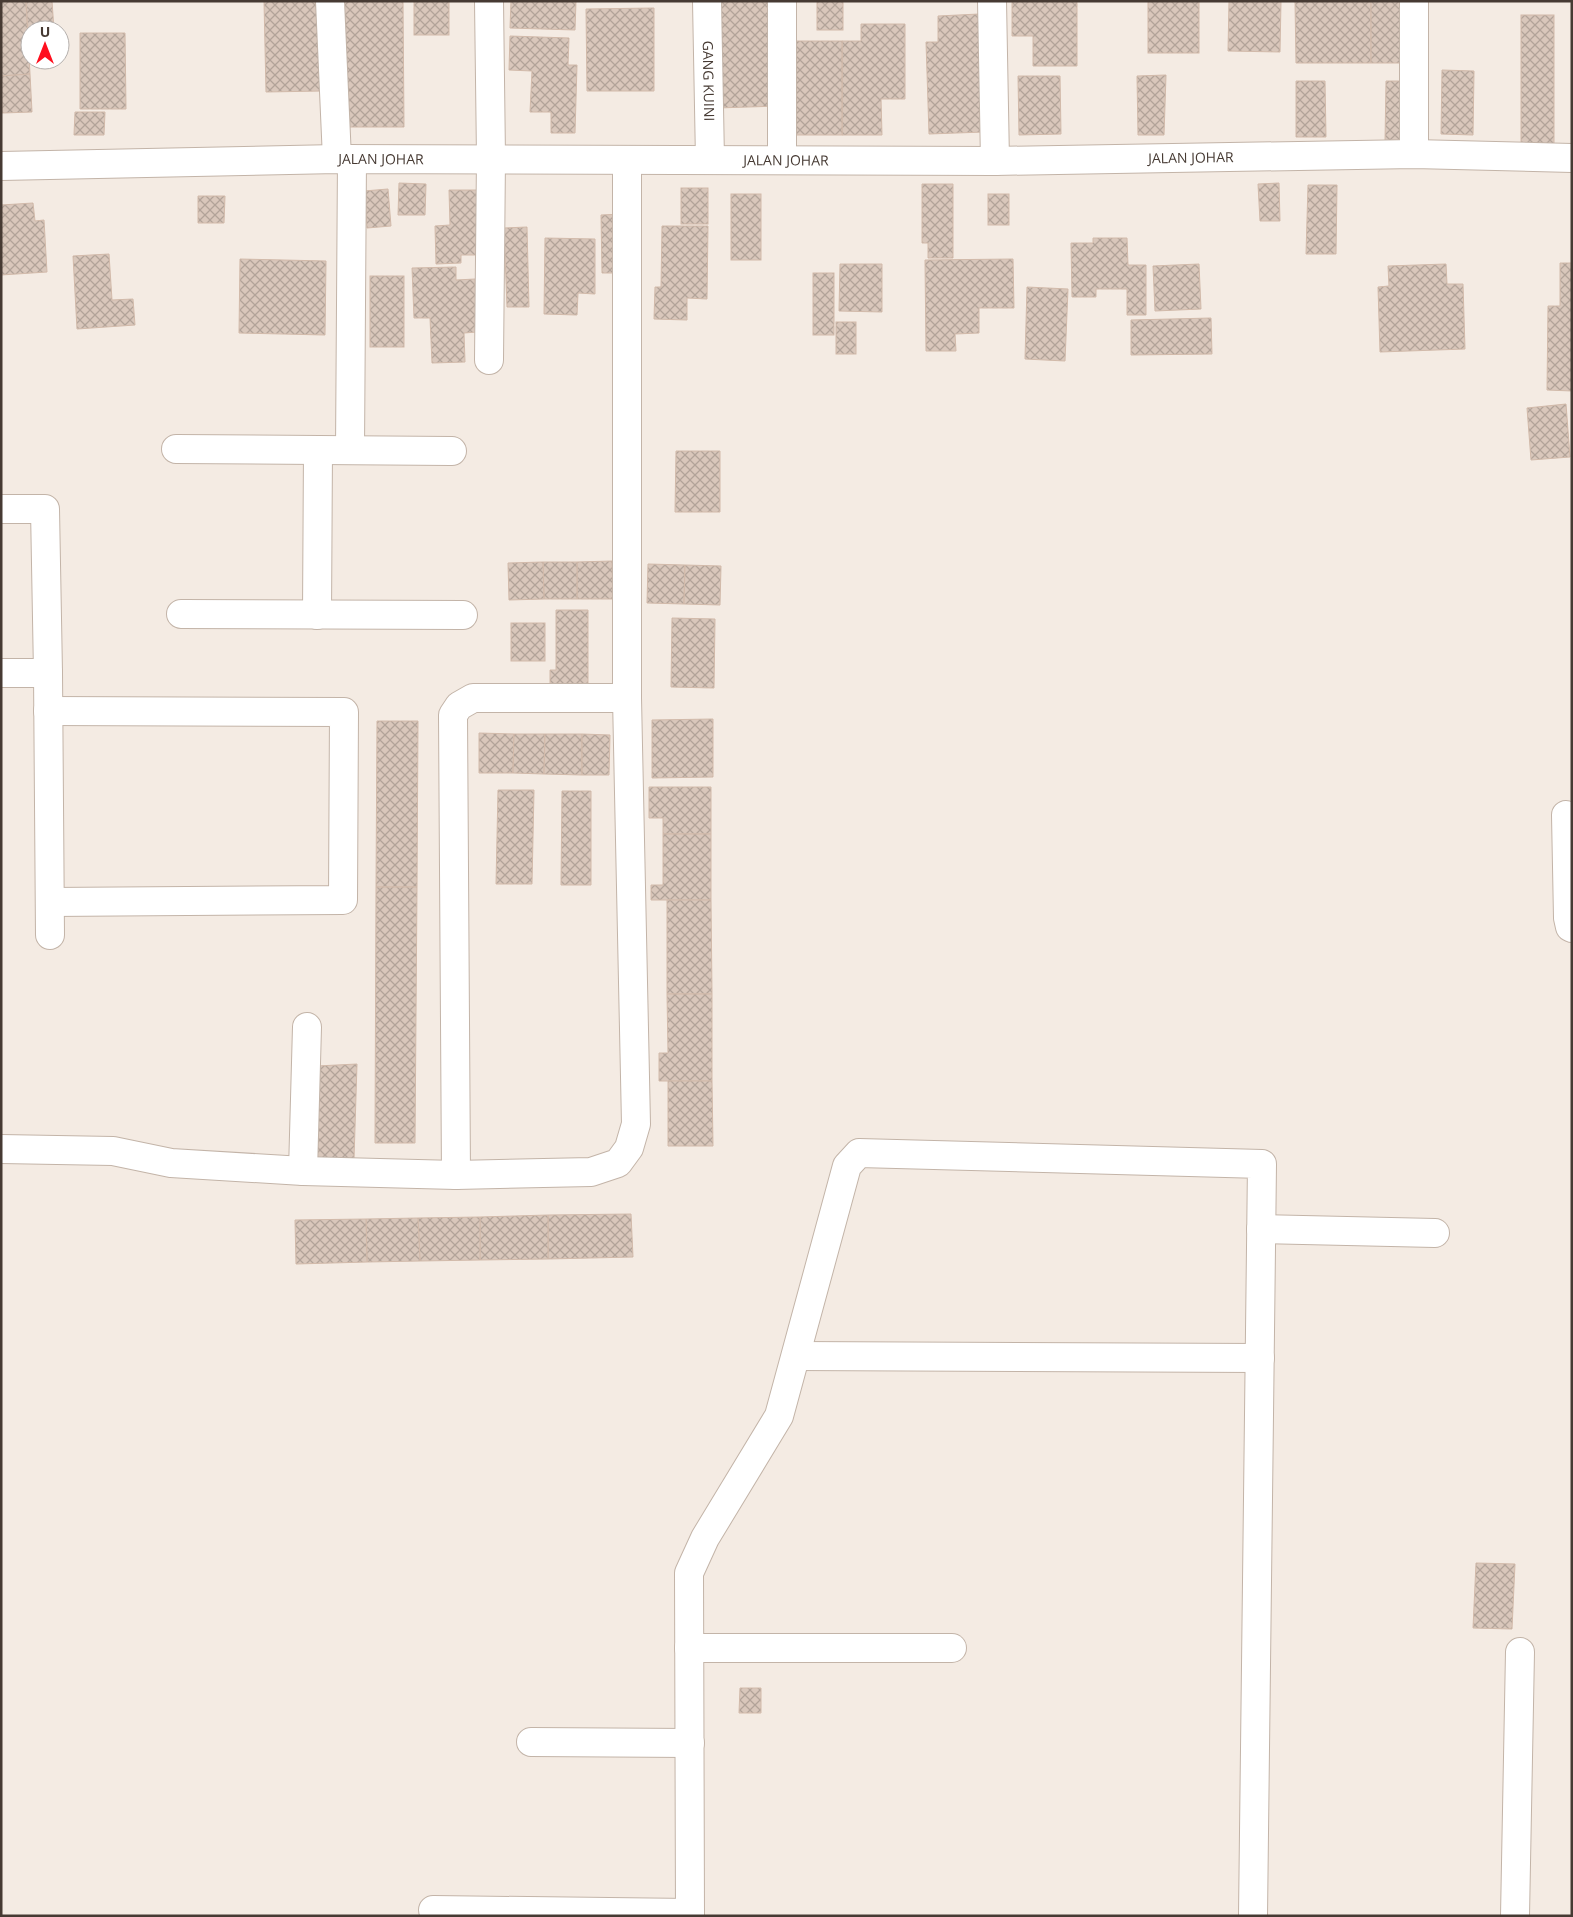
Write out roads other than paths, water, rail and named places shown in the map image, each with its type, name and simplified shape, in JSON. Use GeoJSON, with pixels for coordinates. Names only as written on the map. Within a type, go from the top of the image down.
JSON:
{"type":"FeatureCollection","features":[{"type":"Feature","properties":{"kind":"street"},"geometry":{"type":"LineString","coordinates":[[330,1],[344,159],[350,450]]}},
{"type":"Feature","properties":{"kind":"street"},"geometry":{"type":"LineString","coordinates":[[489,1],[491,158],[490,360]]}},
{"type":"Feature","properties":{"kind":"street","name":"GANG KUINI"},"geometry":{"type":"LineString","coordinates":[[707,1],[710,160]]}},
{"type":"Feature","properties":{"kind":"street"},"geometry":{"type":"LineString","coordinates":[[782,1],[782,159]]}},
{"type":"Feature","properties":{"kind":"street"},"geometry":{"type":"LineString","coordinates":[[992,1],[995,161]]}},
{"type":"Feature","properties":{"kind":"street"},"geometry":{"type":"LineString","coordinates":[[1414,1],[1414,154]]}},
{"type":"Feature","properties":{"kind":"street","name":"JALAN JOHAR"},"geometry":{"type":"LineString","coordinates":[[1,166],[491,158],[995,161],[1414,154],[1572,158]]}},
{"type":"Feature","properties":{"kind":"street"},"geometry":{"type":"LineString","coordinates":[[1,1149],[113,1151],[171,1163],[303,1171],[456,1175],[591,1172],[618,1163],[629,1148],[636,1124],[632,1008],[627,698],[627,160]]}},
{"type":"Feature","properties":{"kind":"street"},"geometry":{"type":"LineString","coordinates":[[176,450],[452,451]]}},
{"type":"Feature","properties":{"kind":"street"},"geometry":{"type":"LineString","coordinates":[[317,615],[318,450]]}},
{"type":"Feature","properties":{"kind":"street"},"geometry":{"type":"LineString","coordinates":[[1,509],[46,509],[50,935]]}},
{"type":"Feature","properties":{"kind":"street"},"geometry":{"type":"LineString","coordinates":[[181,614],[463,615]]}},
{"type":"Feature","properties":{"kind":"street"},"geometry":{"type":"LineString","coordinates":[[1,673],[48,673]]}},
{"type":"Feature","properties":{"kind":"street"},"geometry":{"type":"LineString","coordinates":[[456,1175],[453,715],[459,706],[473,698],[627,698]]}},
{"type":"Feature","properties":{"kind":"street"},"geometry":{"type":"LineString","coordinates":[[48,710],[344,712],[343,900],[50,902]]}},
{"type":"Feature","properties":{"kind":"street"},"geometry":{"type":"LineString","coordinates":[[1566,815],[1568,918],[1572,928]]}},
{"type":"Feature","properties":{"kind":"street"},"geometry":{"type":"LineString","coordinates":[[303,1171],[306,1027]]}},
{"type":"Feature","properties":{"kind":"street"},"geometry":{"type":"LineString","coordinates":[[433,1910],[690,1914],[689,1573],[706,1538],[780,1416],[847,1166],[859,1153],[1262,1164],[1253,1916]]}},
{"type":"Feature","properties":{"kind":"street"},"geometry":{"type":"LineString","coordinates":[[1261,1229],[1435,1233]]}},
{"type":"Feature","properties":{"kind":"street"},"geometry":{"type":"LineString","coordinates":[[796,1356],[1260,1358]]}},
{"type":"Feature","properties":{"kind":"street"},"geometry":{"type":"LineString","coordinates":[[689,1648],[952,1648]]}},
{"type":"Feature","properties":{"kind":"street"},"geometry":{"type":"LineString","coordinates":[[1515,1916],[1520,1652]]}},
{"type":"Feature","properties":{"kind":"street"},"geometry":{"type":"LineString","coordinates":[[531,1742],[690,1743]]}}]}
